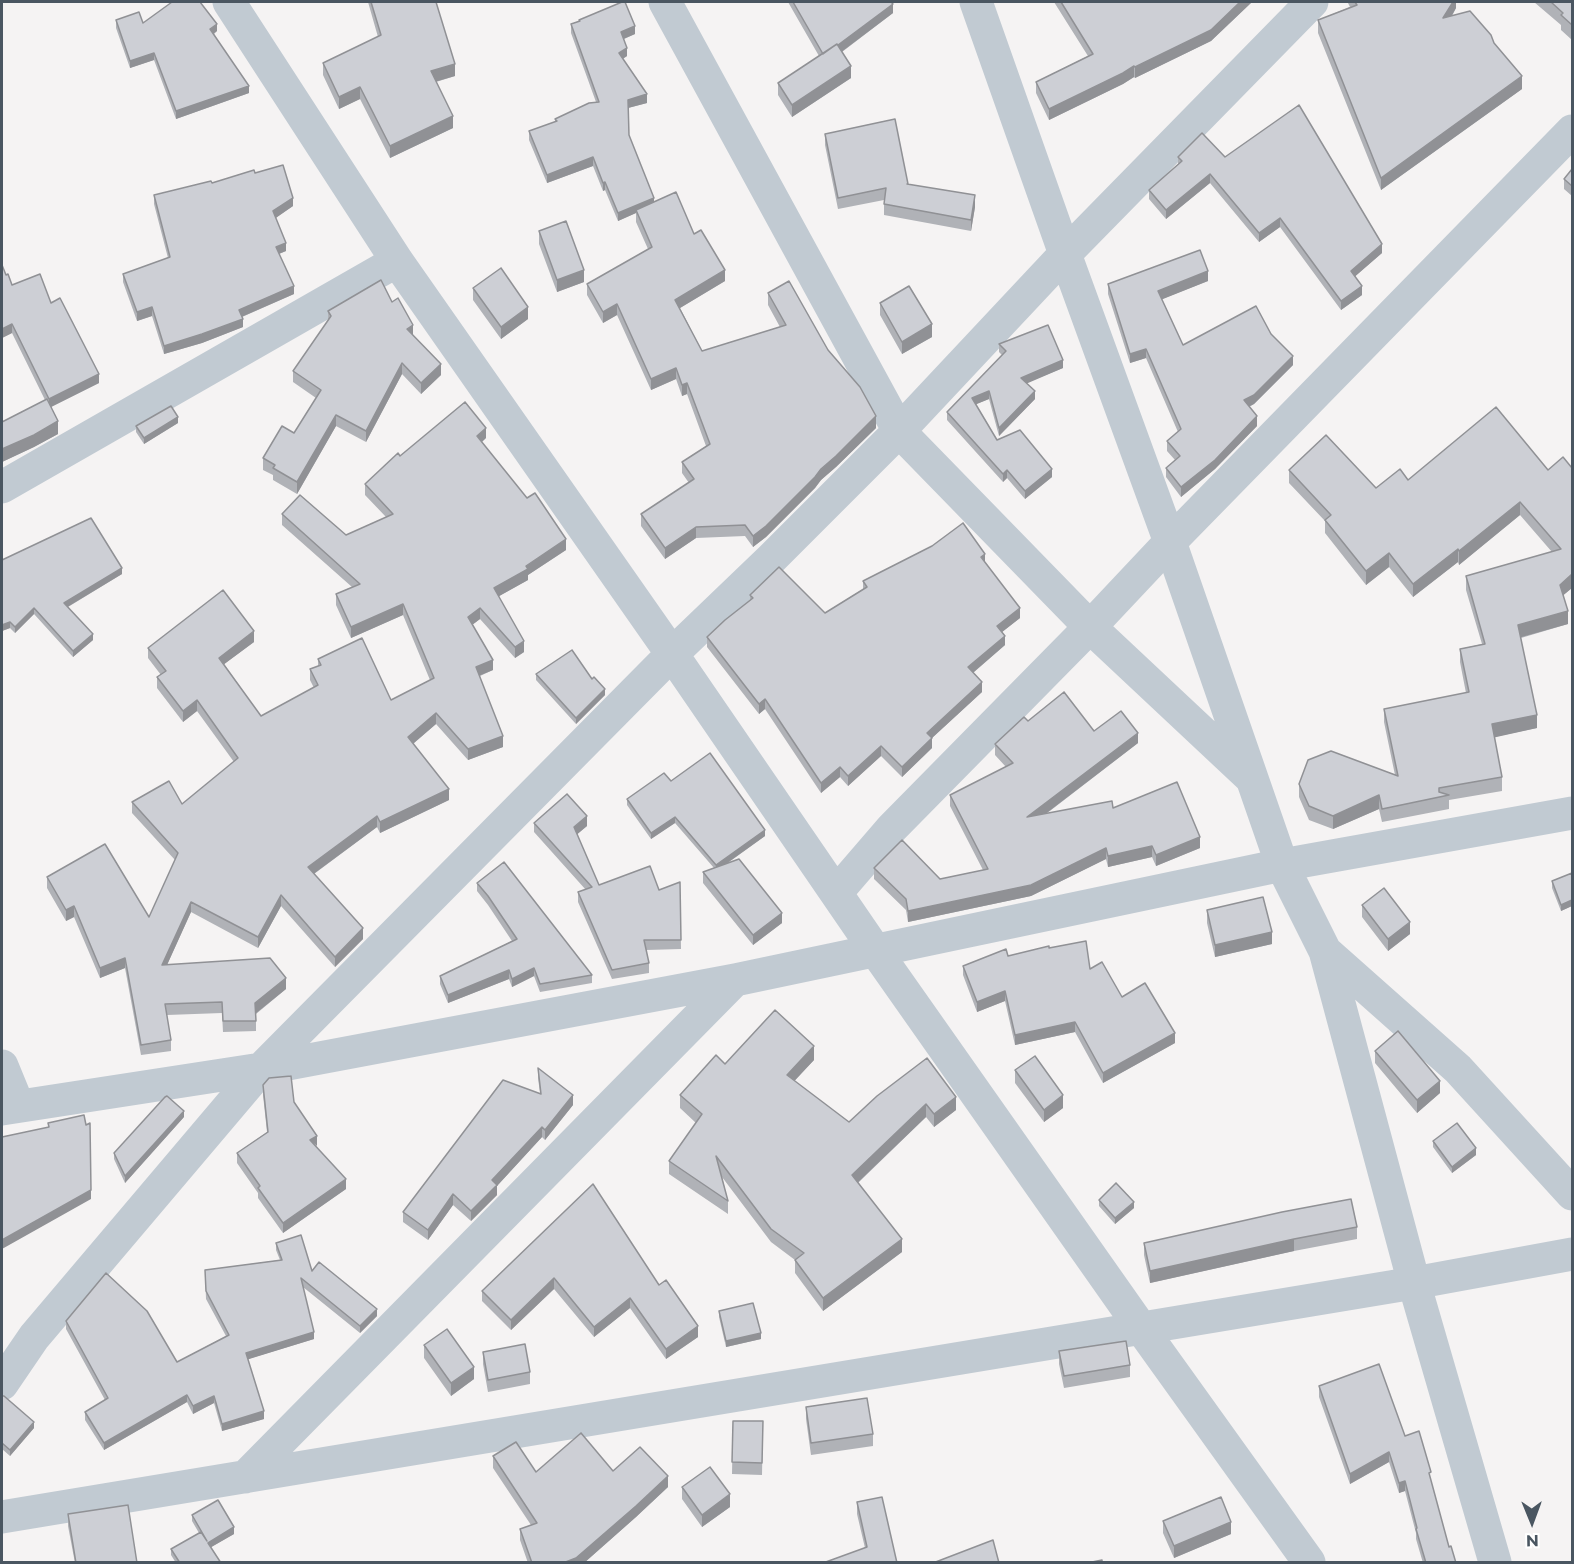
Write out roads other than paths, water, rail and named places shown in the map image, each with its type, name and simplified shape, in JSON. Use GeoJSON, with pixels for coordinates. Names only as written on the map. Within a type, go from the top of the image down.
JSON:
{"type":"FeatureCollection","features":[{"type":"Feature","properties":{"kind":"street"},"geometry":{"type":"LineString","coordinates":[[230,2],[397,261],[672,654],[875,950],[1141,1328],[1310,1563]]}},
{"type":"Feature","properties":{"kind":"street"},"geometry":{"type":"LineString","coordinates":[[665,2],[899,430],[1090,627],[1254,780]]}},
{"type":"Feature","properties":{"kind":"street"},"geometry":{"type":"LineString","coordinates":[[976,2],[1170,542],[1282,865],[1324,951],[1414,1283],[1495,1563]]}},
{"type":"Feature","properties":{"kind":"street"},"geometry":{"type":"LineString","coordinates":[[2,1384],[34,1337],[261,1070],[672,654],[771,559],[899,430],[1065,254],[1312,2]]}},
{"type":"Feature","properties":{"kind":"street"},"geometry":{"type":"LineString","coordinates":[[836,893],[892,828],[1572,131]]}},
{"type":"Feature","properties":{"kind":"street"},"geometry":{"type":"LineString","coordinates":[[2,487],[397,261]]}},
{"type":"Feature","properties":{"kind":"street"},"geometry":{"type":"LineString","coordinates":[[2,1066],[10,1107],[261,1070],[735,980],[1282,865],[1572,813]]}},
{"type":"Feature","properties":{"kind":"street"},"geometry":{"type":"LineString","coordinates":[[1324,951],[1458,1069],[1572,1194]]}},
{"type":"Feature","properties":{"kind":"street"},"geometry":{"type":"LineString","coordinates":[[245,1477],[735,980]]}},
{"type":"Feature","properties":{"kind":"street"},"geometry":{"type":"LineString","coordinates":[[2,1516],[1414,1283],[1572,1254]]}}]}
